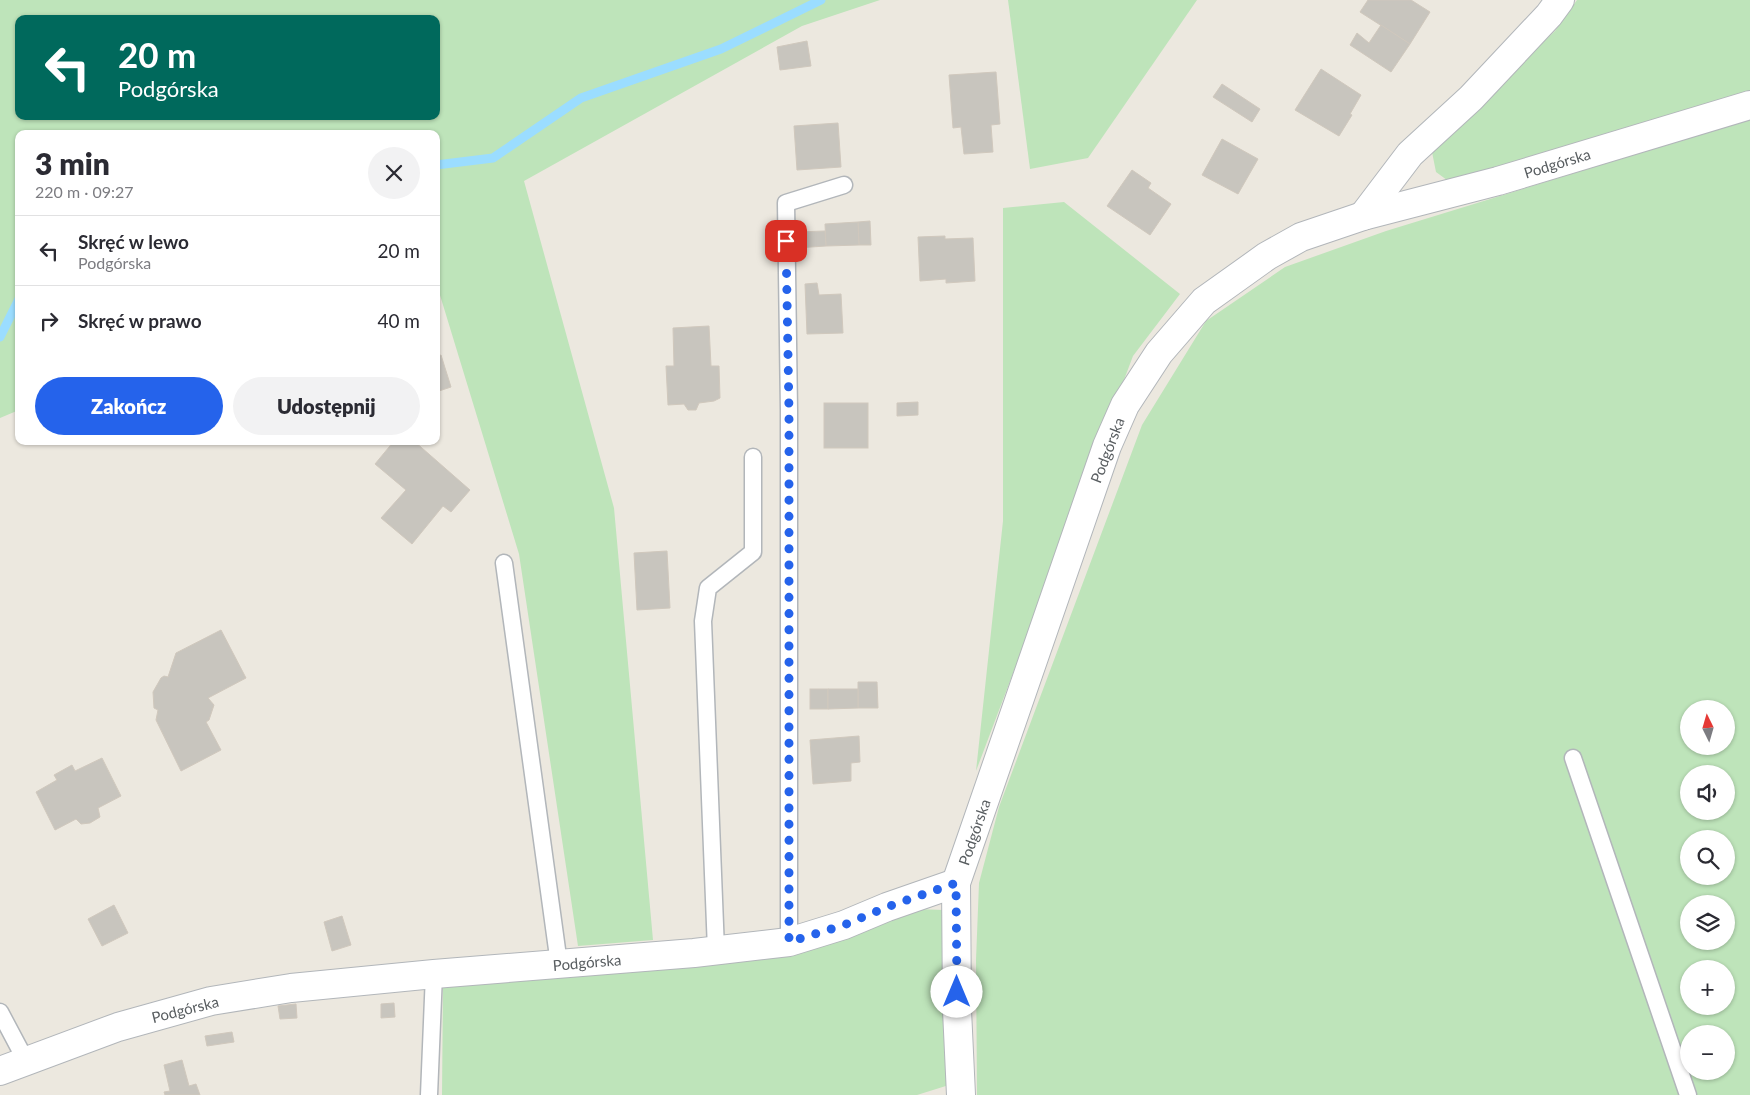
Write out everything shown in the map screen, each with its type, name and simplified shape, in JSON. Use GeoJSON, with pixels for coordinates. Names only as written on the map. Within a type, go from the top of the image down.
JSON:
{"type":"FeatureCollection","features":[{"type":"Feature","properties":{"kind":"street"},"geometry":{"type":"LineString","coordinates":[[1363,216],[1410,154],[1471,98],[1549,15],[1560,0]]}},
{"type":"Feature","properties":{"kind":"street","name":"Podgórska"},"geometry":{"type":"LineString","coordinates":[[0,1071],[118,1027],[211,1001],[291,988],[789,942],[844,925],[887,907],[956,883],[1107,446],[1125,405],[1159,353],[1204,300],[1267,256],[1301,237],[1363,216],[1498,181],[1750,105]]}},
{"type":"Feature","properties":{"kind":"street"},"geometry":{"type":"LineString","coordinates":[[956,883],[957,1010],[961,1095]]}},
{"type":"Feature","properties":{"kind":"lane"},"geometry":{"type":"LineString","coordinates":[[789,942],[789,411],[786,203],[844,185]]}},
{"type":"Feature","properties":{"kind":"lane"},"geometry":{"type":"LineString","coordinates":[[716,950],[703,621],[708,588],[753,552],[753,457]]}},
{"type":"Feature","properties":{"kind":"lane"},"geometry":{"type":"LineString","coordinates":[[504,563],[559,964]]}},
{"type":"Feature","properties":{"kind":"lane"},"geometry":{"type":"LineString","coordinates":[[1573,758],[1688,1095]]}},
{"type":"Feature","properties":{"kind":"lane"},"geometry":{"type":"LineString","coordinates":[[429,1095],[434,974]]}},
{"type":"Feature","properties":{"kind":"lane"},"geometry":{"type":"LineString","coordinates":[[0,1012],[26,1061]]}},
{"type":"Feature","properties":{"kind":"green space"},"geometry":{"type":"Polygon","coordinates":[[[0,0],[880,0],[802,26],[524,181],[614,508],[653,940],[578,946],[519,554],[440,295],[440,130],[15,130],[15,412],[0,418],[0,0]]]}},
{"type":"Feature","properties":{"kind":"green space"},"geometry":{"type":"Polygon","coordinates":[[[1008,0],[1197,0],[1088,158],[1030,169],[1008,0]]]}},
{"type":"Feature","properties":{"kind":"green space"},"geometry":{"type":"Polygon","coordinates":[[[1577,0],[1750,0],[1750,92],[1451,183],[1436,172],[1432,152],[1472,107],[1555,31],[1577,0]]]}},
{"type":"Feature","properties":{"kind":"green space"},"geometry":{"type":"Polygon","coordinates":[[[1750,119],[1750,1095],[977,1095],[976,960],[979,883],[999,807],[1142,425],[1206,321],[1285,267],[1386,231],[1750,119]]]}},
{"type":"Feature","properties":{"kind":"green space"},"geometry":{"type":"Polygon","coordinates":[[[1064,202],[1180,294],[1133,356],[976,771],[1003,521],[1003,208],[1064,202]]]}},
{"type":"Feature","properties":{"kind":"green space"},"geometry":{"type":"Polygon","coordinates":[[[915,909],[944,910],[949,1085],[917,1095],[442,1095],[443,987],[802,951],[915,909]]]}},
{"type":"Feature","properties":{"kind":"building"},"geometry":{"type":"Polygon","coordinates":[[[1368,0],[1411,0],[1430,12],[1410,44],[1360,12],[1368,0]]]}},
{"type":"Feature","properties":{"kind":"building"},"geometry":{"type":"Polygon","coordinates":[[[1381,25],[1410,44],[1391,72],[1350,45],[1357,33],[1369,43],[1381,25]]]}},
{"type":"Feature","properties":{"kind":"building"},"geometry":{"type":"Polygon","coordinates":[[[807,41],[811,66],[780,70],[777,47],[807,41]]]}},
{"type":"Feature","properties":{"kind":"building"},"geometry":{"type":"Polygon","coordinates":[[[1321,69],[1361,95],[1350,114],[1352,115],[1339,136],[1295,110],[1321,69]]]}},
{"type":"Feature","properties":{"kind":"building"},"geometry":{"type":"Polygon","coordinates":[[[996,72],[1000,124],[991,125],[993,152],[964,154],[961,127],[953,128],[949,75],[996,72]]]}},
{"type":"Feature","properties":{"kind":"building"},"geometry":{"type":"Polygon","coordinates":[[[1222,84],[1260,109],[1252,122],[1213,97],[1222,84]]]}},
{"type":"Feature","properties":{"kind":"building"},"geometry":{"type":"Polygon","coordinates":[[[838,123],[841,167],[797,170],[794,126],[838,123]]]}},
{"type":"Feature","properties":{"kind":"building"},"geometry":{"type":"Polygon","coordinates":[[[1222,139],[1258,159],[1238,194],[1202,175],[1222,139]]]}},
{"type":"Feature","properties":{"kind":"building"},"geometry":{"type":"Polygon","coordinates":[[[1132,170],[1151,183],[1148,188],[1171,204],[1150,235],[1107,206],[1132,170]]]}},
{"type":"Feature","properties":{"kind":"building"},"geometry":{"type":"Polygon","coordinates":[[[870,221],[871,245],[859,245],[858,222],[870,221]]]}},
{"type":"Feature","properties":{"kind":"building"},"geometry":{"type":"Polygon","coordinates":[[[858,222],[859,245],[826,246],[825,224],[858,222]]]}},
{"type":"Feature","properties":{"kind":"building"},"geometry":{"type":"Polygon","coordinates":[[[825,231],[826,246],[796,248],[796,232],[825,231]]]}},
{"type":"Feature","properties":{"kind":"building"},"geometry":{"type":"Polygon","coordinates":[[[945,236],[945,239],[973,238],[975,281],[946,283],[946,279],[920,281],[918,237],[945,236]]]}},
{"type":"Feature","properties":{"kind":"building"},"geometry":{"type":"Polygon","coordinates":[[[817,283],[819,295],[841,294],[843,333],[807,334],[805,284],[817,283]]]}},
{"type":"Feature","properties":{"kind":"building"},"geometry":{"type":"Polygon","coordinates":[[[709,326],[711,366],[719,366],[720,398],[714,401],[699,403],[696,410],[688,410],[684,404],[668,405],[666,366],[674,366],[673,328],[709,326]]]}},
{"type":"Feature","properties":{"kind":"building"},"geometry":{"type":"Polygon","coordinates":[[[440,355],[451,387],[440,391],[440,355]]]}},
{"type":"Feature","properties":{"kind":"building"},"geometry":{"type":"Polygon","coordinates":[[[918,402],[918,415],[897,416],[897,403],[918,402]]]}},
{"type":"Feature","properties":{"kind":"building"},"geometry":{"type":"Polygon","coordinates":[[[824,403],[868,403],[868,448],[824,448],[824,403]]]}},
{"type":"Feature","properties":{"kind":"building"},"geometry":{"type":"Polygon","coordinates":[[[391,445],[419,445],[470,490],[451,512],[443,506],[412,544],[381,518],[406,490],[375,464],[391,445]]]}},
{"type":"Feature","properties":{"kind":"building"},"geometry":{"type":"Polygon","coordinates":[[[667,551],[670,608],[637,610],[634,553],[667,551]]]}},
{"type":"Feature","properties":{"kind":"building"},"geometry":{"type":"Polygon","coordinates":[[[221,630],[246,678],[208,698],[214,705],[209,720],[206,722],[221,750],[181,771],[156,720],[158,710],[154,708],[153,692],[161,678],[164,676],[168,677],[176,653],[221,630]]]}},
{"type":"Feature","properties":{"kind":"building"},"geometry":{"type":"Polygon","coordinates":[[[858,682],[877,682],[878,708],[858,708],[858,682]]]}},
{"type":"Feature","properties":{"kind":"building"},"geometry":{"type":"Polygon","coordinates":[[[810,689],[828,689],[828,709],[810,709],[810,689]]]}},
{"type":"Feature","properties":{"kind":"building"},"geometry":{"type":"Polygon","coordinates":[[[828,689],[858,689],[858,708],[828,709],[828,689]]]}},
{"type":"Feature","properties":{"kind":"building"},"geometry":{"type":"Polygon","coordinates":[[[859,736],[860,762],[851,763],[851,781],[813,784],[810,740],[859,736]]]}},
{"type":"Feature","properties":{"kind":"building"},"geometry":{"type":"Polygon","coordinates":[[[102,758],[121,796],[98,808],[100,817],[90,823],[81,824],[76,819],[55,830],[36,792],[57,780],[54,775],[72,765],[75,771],[102,758]]]}},
{"type":"Feature","properties":{"kind":"building"},"geometry":{"type":"Polygon","coordinates":[[[114,905],[128,933],[102,946],[88,919],[114,905]]]}},
{"type":"Feature","properties":{"kind":"building"},"geometry":{"type":"Polygon","coordinates":[[[342,916],[351,945],[332,951],[324,922],[342,916]]]}},
{"type":"Feature","properties":{"kind":"building"},"geometry":{"type":"Polygon","coordinates":[[[394,1003],[395,1017],[381,1018],[381,1004],[394,1003]]]}},
{"type":"Feature","properties":{"kind":"building"},"geometry":{"type":"Polygon","coordinates":[[[296,1004],[297,1018],[280,1019],[278,1006],[296,1004]]]}},
{"type":"Feature","properties":{"kind":"building"},"geometry":{"type":"Polygon","coordinates":[[[232,1032],[234,1042],[207,1046],[205,1036],[232,1032]]]}},
{"type":"Feature","properties":{"kind":"building"},"geometry":{"type":"Polygon","coordinates":[[[182,1060],[189,1086],[196,1084],[200,1095],[165,1095],[164,1092],[170,1091],[164,1065],[182,1060]]]}},
{"type":"Feature","properties":{"kind":"waterway"},"geometry":{"type":"LineString","coordinates":[[440,165],[493,158],[581,98],[721,49],[821,0]]}},
{"type":"Feature","properties":{"kind":"waterway"},"geometry":{"type":"LineString","coordinates":[[0,337],[15,307]]}},
{"type":"Feature","properties":{"kind":"route"},"geometry":{"type":"LineString","coordinates":[[786,241],[789,411],[789,942],[844,925],[887,907],[956,883],[957,992]]}}]}
